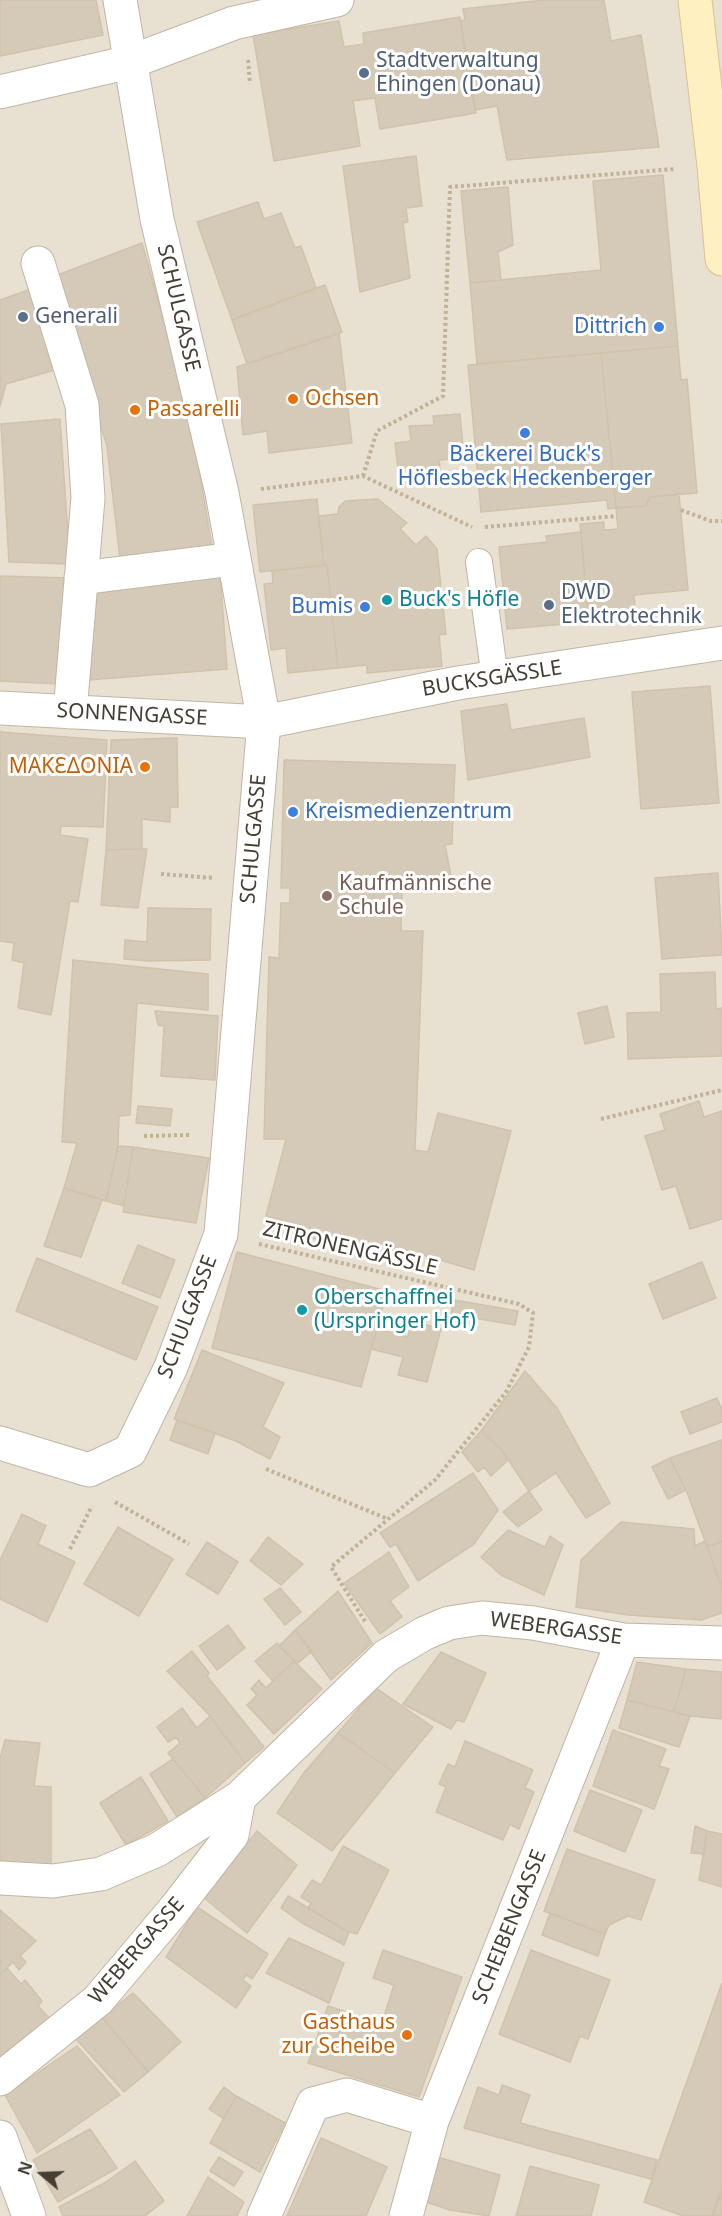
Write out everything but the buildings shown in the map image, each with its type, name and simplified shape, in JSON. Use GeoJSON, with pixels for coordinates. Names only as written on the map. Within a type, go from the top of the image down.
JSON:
{"type":"FeatureCollection","features":[{"type":"Feature","properties":{"kind":"street","name":"SCHULGASSE"},"geometry":{"type":"LineString","coordinates":[[0,1443],[89,1470],[130,1451],[171,1367],[220,1234],[230,1135],[264,722],[222,494],[157,219],[120,0]]}},
{"type":"Feature","properties":{"kind":"street"},"geometry":{"type":"LineString","coordinates":[[0,92],[130,62],[234,23],[337,0]]}},
{"type":"Feature","properties":{"kind":"street"},"geometry":{"type":"LineString","coordinates":[[695,0],[722,258]]}},
{"type":"Feature","properties":{"kind":"street"},"geometry":{"type":"LineString","coordinates":[[38,263],[82,405],[88,498],[70,712]]}},
{"type":"Feature","properties":{"kind":"street"},"geometry":{"type":"LineString","coordinates":[[81,578],[234,559]]}},
{"type":"Feature","properties":{"kind":"street","name":"BUCKSGÄSSLE"},"geometry":{"type":"LineString","coordinates":[[264,722],[458,683],[722,643]]}},
{"type":"Feature","properties":{"kind":"street","name":"SONNENGASSE"},"geometry":{"type":"LineString","coordinates":[[0,708],[264,722]]}},
{"type":"Feature","properties":{"kind":"street","name":"WEBERGASSE"},"geometry":{"type":"LineString","coordinates":[[0,1878],[53,1881],[101,1874],[157,1850],[239,1798],[386,1656],[425,1633],[449,1623],[482,1618],[533,1623],[623,1640],[722,1643]]}},
{"type":"Feature","properties":{"kind":"street","name":"SCHEIBENGASSE"},"geometry":{"type":"LineString","coordinates":[[406,2216],[432,2121],[623,1640]]}},
{"type":"Feature","properties":{"kind":"street","name":"WEBERGASSE"},"geometry":{"type":"LineString","coordinates":[[0,2079],[98,2000],[174,1910],[232,1834],[239,1798]]}},
{"type":"Feature","properties":{"kind":"street"},"geometry":{"type":"LineString","coordinates":[[264,2216],[313,2104],[347,2095],[432,2121]]}},
{"type":"Feature","properties":{"kind":"street"},"geometry":{"type":"LineString","coordinates":[[0,2136],[29,2216]]}},
{"type":"Feature","properties":{"kind":"lane"},"geometry":{"type":"LineString","coordinates":[[483,550],[495,678]]}},
{"type":"Feature","properties":{"kind":"path"},"geometry":{"type":"LineString","coordinates":[[363,476],[378,431],[443,396],[450,187],[714,166]]}},
{"type":"Feature","properties":{"kind":"path"},"geometry":{"type":"LineString","coordinates":[[222,494],[363,476],[472,528],[616,516]]}},
{"type":"Feature","properties":{"kind":"path"},"geometry":{"type":"LineString","coordinates":[[681,510],[711,521],[722,521]]}},
{"type":"Feature","properties":{"kind":"path"},"geometry":{"type":"LineString","coordinates":[[483,550],[485,527]]}},
{"type":"Feature","properties":{"kind":"path"},"geometry":{"type":"LineString","coordinates":[[161,874],[250,880]]}},
{"type":"Feature","properties":{"kind":"path"},"geometry":{"type":"LineString","coordinates":[[601,1119],[722,1090]]}},
{"type":"Feature","properties":{"kind":"path"},"geometry":{"type":"LineString","coordinates":[[144,1136],[230,1135]]}},
{"type":"Feature","properties":{"kind":"path","name":"ZITRONENGÄSSLE"},"geometry":{"type":"LineString","coordinates":[[220,1234],[519,1304],[533,1313],[529,1347],[506,1392],[435,1480],[331,1567],[386,1656]]}},
{"type":"Feature","properties":{"kind":"path"},"geometry":{"type":"LineString","coordinates":[[266,1468],[388,1519]]}},
{"type":"Feature","properties":{"kind":"path"},"geometry":{"type":"LineString","coordinates":[[110,1499],[189,1544]]}},
{"type":"Feature","properties":{"kind":"shaded area"},"geometry":{"type":"Polygon","coordinates":[[[0,0],[722,0],[722,2216],[0,2216],[0,0]]]}},
{"type":"Feature","properties":{"kind":"place","name":"Stadtverwaltung Ehingen (Donau)"},"geometry":{"type":"Point","coordinates":[364,73]}},
{"type":"Feature","properties":{"kind":"place","name":"Generali"},"geometry":{"type":"Point","coordinates":[23,317]}},
{"type":"Feature","properties":{"kind":"place","name":"Dittrich"},"geometry":{"type":"Point","coordinates":[659,327]}},
{"type":"Feature","properties":{"kind":"place","name":"Ochsen"},"geometry":{"type":"Point","coordinates":[293,399]}},
{"type":"Feature","properties":{"kind":"place","name":"Passarelli"},"geometry":{"type":"Point","coordinates":[135,410]}},
{"type":"Feature","properties":{"kind":"place","name":"Bäckerei Buck's Höflesbeck Heckenberger"},"geometry":{"type":"Point","coordinates":[525,433]}},
{"type":"Feature","properties":{"kind":"place","name":"Buck's Höfle"},"geometry":{"type":"Point","coordinates":[387,600]}},
{"type":"Feature","properties":{"kind":"place","name":"DWD Elektrotechnik"},"geometry":{"type":"Point","coordinates":[549,605]}},
{"type":"Feature","properties":{"kind":"place","name":"Bumis"},"geometry":{"type":"Point","coordinates":[365,607]}},
{"type":"Feature","properties":{"kind":"place","name":"MAKƐΔONIA"},"geometry":{"type":"Point","coordinates":[145,767]}},
{"type":"Feature","properties":{"kind":"place","name":"Kreismedienzentrum"},"geometry":{"type":"Point","coordinates":[293,812]}},
{"type":"Feature","properties":{"kind":"place","name":"Kaufmännische Schule"},"geometry":{"type":"Point","coordinates":[327,896]}},
{"type":"Feature","properties":{"kind":"place","name":"Oberschaffnei (Urspringer Hof)"},"geometry":{"type":"Point","coordinates":[302,1310]}},
{"type":"Feature","properties":{"kind":"place","name":"Gasthaus zur Scheibe"},"geometry":{"type":"Point","coordinates":[407,2035]}}]}
